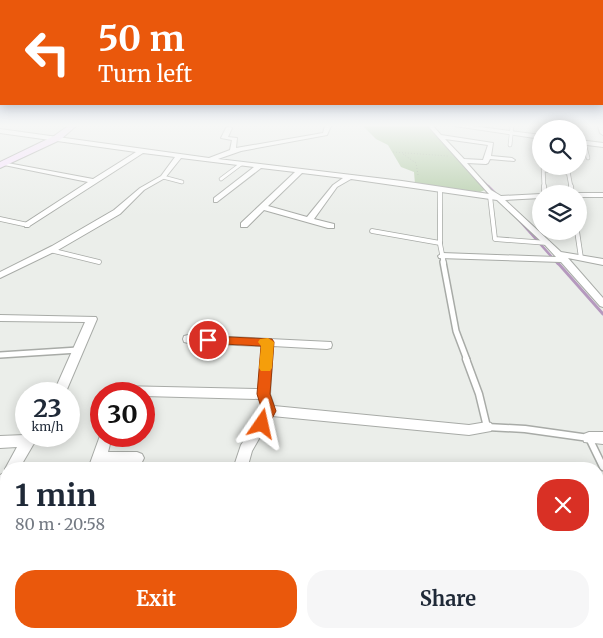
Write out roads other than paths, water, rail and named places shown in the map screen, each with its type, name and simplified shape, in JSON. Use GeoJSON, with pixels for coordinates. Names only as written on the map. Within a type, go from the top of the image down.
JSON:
{"type":"FeatureCollection","features":[{"type":"Feature","properties":{"kind":"street"},"geometry":{"type":"LineString","coordinates":[[2,164],[19,156]]}},
{"type":"Feature","properties":{"kind":"street"},"geometry":{"type":"LineString","coordinates":[[28,226],[134,156]]}},
{"type":"Feature","properties":{"kind":"street"},"geometry":{"type":"LineString","coordinates":[[0,275],[50,250],[117,212],[142,189],[163,177],[179,156],[499,198],[532,196]]}},
{"type":"Feature","properties":{"kind":"street"},"geometry":{"type":"LineString","coordinates":[[210,160],[221,156]]}},
{"type":"Feature","properties":{"kind":"street"},"geometry":{"type":"LineString","coordinates":[[456,156],[489,192],[499,198],[562,257],[603,304]]}},
{"type":"Feature","properties":{"kind":"street"},"geometry":{"type":"LineString","coordinates":[[462,162],[486,162],[488,157],[512,160]]}},
{"type":"Feature","properties":{"kind":"street"},"geometry":{"type":"LineString","coordinates":[[2,164],[94,181]]}},
{"type":"Feature","properties":{"kind":"street"},"geometry":{"type":"LineString","coordinates":[[217,200],[259,166]]}},
{"type":"Feature","properties":{"kind":"street"},"geometry":{"type":"LineString","coordinates":[[244,226],[300,171]]}},
{"type":"Feature","properties":{"kind":"street"},"geometry":{"type":"LineString","coordinates":[[309,220],[336,186],[349,177]]}},
{"type":"Feature","properties":{"kind":"street"},"geometry":{"type":"LineString","coordinates":[[587,195],[603,195]]}},
{"type":"Feature","properties":{"kind":"street"},"geometry":{"type":"LineString","coordinates":[[263,207],[332,226]]}},
{"type":"Feature","properties":{"kind":"street"},"geometry":{"type":"LineString","coordinates":[[442,256],[562,257],[603,262]]}},
{"type":"Feature","properties":{"kind":"street"},"geometry":{"type":"LineString","coordinates":[[0,318],[92,319],[64,382]]}},
{"type":"Feature","properties":{"kind":"street"},"geometry":{"type":"LineString","coordinates":[[188,339],[327,345]]}},
{"type":"Feature","properties":{"kind":"street"},"geometry":{"type":"LineString","coordinates":[[242,462],[246,449],[269,411],[264,394],[268,342]]}},
{"type":"Feature","properties":{"kind":"street"},"geometry":{"type":"LineString","coordinates":[[155,392],[264,394]]}},
{"type":"Feature","properties":{"kind":"street"},"geometry":{"type":"LineString","coordinates":[[269,411],[469,430],[487,427]]}},
{"type":"Feature","properties":{"kind":"street"},"geometry":{"type":"LineString","coordinates":[[589,438],[603,438]]}},
{"type":"Feature","properties":{"kind":"street"},"geometry":{"type":"LineString","coordinates":[[0,442],[15,440]]}},
{"type":"Feature","properties":{"kind":"street"},"geometry":{"type":"LineString","coordinates":[[16,462],[25,447]]}},
{"type":"Feature","properties":{"kind":"street"},"geometry":{"type":"LineString","coordinates":[[98,462],[103,447]]}},
{"type":"Feature","properties":{"kind":"street"},"geometry":{"type":"LineString","coordinates":[[106,462],[136,458]]}},
{"type":"Feature","properties":{"kind":"lane"},"geometry":{"type":"LineString","coordinates":[[221,179],[241,164]]}},
{"type":"Feature","properties":{"kind":"lane"},"geometry":{"type":"LineString","coordinates":[[163,177],[182,182]]}},
{"type":"Feature","properties":{"kind":"lane"},"geometry":{"type":"LineString","coordinates":[[440,189],[440,243],[456,331],[479,394],[487,427],[510,426],[526,431],[589,438],[601,462]]}},
{"type":"Feature","properties":{"kind":"lane"},"geometry":{"type":"LineString","coordinates":[[490,196],[495,239],[548,243]]}},
{"type":"Feature","properties":{"kind":"lane"},"geometry":{"type":"LineString","coordinates":[[0,219],[28,226]]}},
{"type":"Feature","properties":{"kind":"lane"},"geometry":{"type":"LineString","coordinates":[[372,231],[440,243]]}},
{"type":"Feature","properties":{"kind":"lane"},"geometry":{"type":"LineString","coordinates":[[578,240],[581,258]]}},
{"type":"Feature","properties":{"kind":"lane"},"geometry":{"type":"LineString","coordinates":[[50,250],[99,262]]}},
{"type":"Feature","properties":{"kind":"lane"},"geometry":{"type":"LineString","coordinates":[[0,355],[78,350]]}},
{"type":"Feature","properties":{"kind":"waterway"},"geometry":{"type":"LineString","coordinates":[[482,180],[495,193]]}},
{"type":"Feature","properties":{"kind":"waterway"},"geometry":{"type":"LineString","coordinates":[[519,220],[558,264]]}},
{"type":"Feature","properties":{"kind":"waterway"},"geometry":{"type":"LineString","coordinates":[[557,262],[603,314]]}}]}
